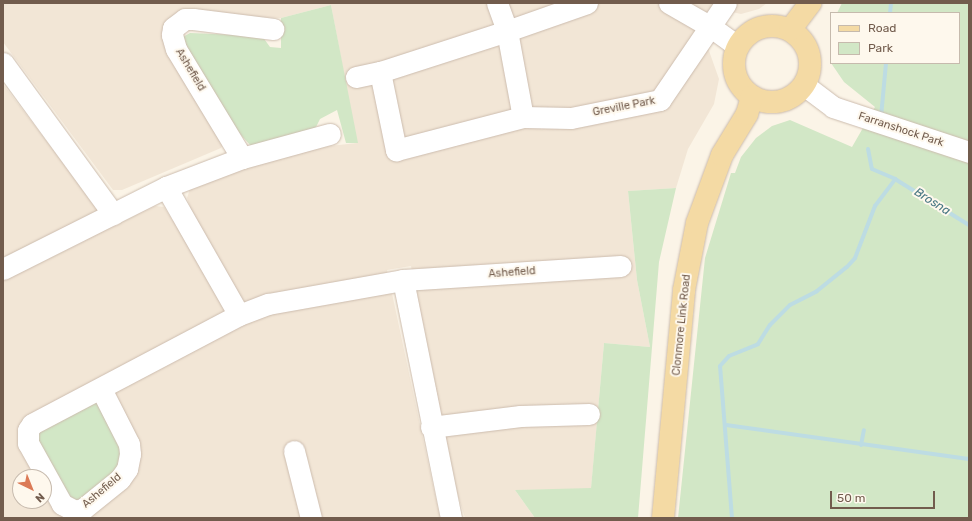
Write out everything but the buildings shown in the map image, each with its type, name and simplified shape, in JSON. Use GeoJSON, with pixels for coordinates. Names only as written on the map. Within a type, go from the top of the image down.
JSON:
{"type":"FeatureCollection","features":[{"type":"Feature","properties":{"kind":"main road"},"geometry":{"type":"LineString","coordinates":[[790,30],[810,3]]}},
{"type":"Feature","properties":{"kind":"main road"},"geometry":{"type":"LineString","coordinates":[[766,26],[790,30],[800,38],[807,49],[810,61],[809,74],[804,85],[786,100],[769,102],[752,97],[737,80],[724,37],[766,26]]}},
{"type":"Feature","properties":{"kind":"main road","name":"Clonmore Link Road"},"geometry":{"type":"LineString","coordinates":[[663,518],[684,290],[697,223],[722,155],[747,114],[752,97]]}},
{"type":"Feature","properties":{"kind":"street"},"geometry":{"type":"LineString","coordinates":[[497,3],[507,31],[523,117]]}},
{"type":"Feature","properties":{"kind":"street"},"geometry":{"type":"LineString","coordinates":[[356,78],[380,72],[507,31],[587,3]]}},
{"type":"Feature","properties":{"kind":"street"},"geometry":{"type":"LineString","coordinates":[[669,3],[724,37]]}},
{"type":"Feature","properties":{"kind":"street","name":"Greville Park"},"geometry":{"type":"LineString","coordinates":[[380,72],[396,150],[523,117],[571,118],[660,100],[724,37],[726,3]]}},
{"type":"Feature","properties":{"kind":"street","name":"Ashefield"},"geometry":{"type":"LineString","coordinates":[[242,158],[176,48],[172,35],[173,28],[185,19],[192,19],[273,29]]}},
{"type":"Feature","properties":{"kind":"street"},"geometry":{"type":"LineString","coordinates":[[3,63],[113,214]]}},
{"type":"Feature","properties":{"kind":"street","name":"Farranshock Park"},"geometry":{"type":"LineString","coordinates":[[804,85],[833,108],[969,152]]}},
{"type":"Feature","properties":{"kind":"street"},"geometry":{"type":"LineString","coordinates":[[3,269],[166,188],[242,158],[330,134]]}},
{"type":"Feature","properties":{"kind":"street"},"geometry":{"type":"LineString","coordinates":[[166,188],[239,315]]}},
{"type":"Feature","properties":{"kind":"street","name":"Ashefield"},"geometry":{"type":"LineString","coordinates":[[101,389],[129,444],[130,454],[127,469],[120,479],[83,509],[75,511],[62,504],[28,443],[28,430],[36,420],[101,389],[239,315],[268,304],[403,280],[621,266]]}},
{"type":"Feature","properties":{"kind":"street"},"geometry":{"type":"LineString","coordinates":[[403,280],[431,427],[451,518]]}},
{"type":"Feature","properties":{"kind":"street"},"geometry":{"type":"LineString","coordinates":[[431,427],[520,416],[590,414]]}},
{"type":"Feature","properties":{"kind":"street"},"geometry":{"type":"LineString","coordinates":[[294,451],[311,518]]}},
{"type":"Feature","properties":{"kind":"shaded area"},"geometry":{"type":"Polygon","coordinates":[[[3,3],[767,3],[759,9],[741,14],[727,11],[708,48],[719,79],[714,104],[688,149],[676,188],[628,191],[637,280],[650,347],[604,343],[591,489],[515,490],[535,518],[465,518],[452,477],[411,266],[387,270],[440,518],[3,518],[3,84],[112,227],[155,206],[164,207],[173,221],[192,213],[187,198],[190,189],[235,167],[330,146],[357,143],[331,5],[281,18],[177,14],[170,19],[224,142],[221,148],[122,190],[113,190],[3,42],[3,3]]]}},
{"type":"Feature","properties":{"kind":"green space"},"geometry":{"type":"Polygon","coordinates":[[[842,3],[969,3],[969,518],[678,518],[705,258],[731,173],[735,173],[741,157],[756,138],[772,126],[790,120],[852,147],[875,107],[844,82],[832,64],[960,64],[960,12],[838,12],[842,3]]]}},
{"type":"Feature","properties":{"kind":"green space"},"geometry":{"type":"Polygon","coordinates":[[[331,5],[358,143],[346,143],[337,110],[320,119],[315,129],[251,146],[239,133],[181,38],[190,33],[262,36],[270,47],[281,48],[281,18],[331,5]]]}},
{"type":"Feature","properties":{"kind":"green space"},"geometry":{"type":"Polygon","coordinates":[[[676,188],[659,262],[638,518],[535,518],[515,490],[591,488],[604,343],[650,347],[637,280],[628,191],[676,188]]]}},
{"type":"Feature","properties":{"kind":"green space"},"geometry":{"type":"Polygon","coordinates":[[[95,397],[124,448],[121,470],[87,501],[69,503],[52,473],[52,469],[49,469],[34,442],[41,422],[95,397]]]}},
{"type":"Feature","properties":{"kind":"waterway"},"geometry":{"type":"LineString","coordinates":[[890,12],[891,3]]}},
{"type":"Feature","properties":{"kind":"waterway"},"geometry":{"type":"LineString","coordinates":[[881,117],[886,64]]}},
{"type":"Feature","properties":{"kind":"waterway","name":"Brosna"},"geometry":{"type":"LineString","coordinates":[[868,149],[872,169],[895,179],[969,225]]}},
{"type":"Feature","properties":{"kind":"waterway"},"geometry":{"type":"LineString","coordinates":[[732,518],[720,366],[729,356],[758,344],[770,325],[790,305],[817,291],[847,267],[855,258],[875,206],[895,179]]}},
{"type":"Feature","properties":{"kind":"waterway"},"geometry":{"type":"LineString","coordinates":[[726,425],[969,459]]}},
{"type":"Feature","properties":{"kind":"waterway"},"geometry":{"type":"LineString","coordinates":[[861,445],[864,430]]}}]}
